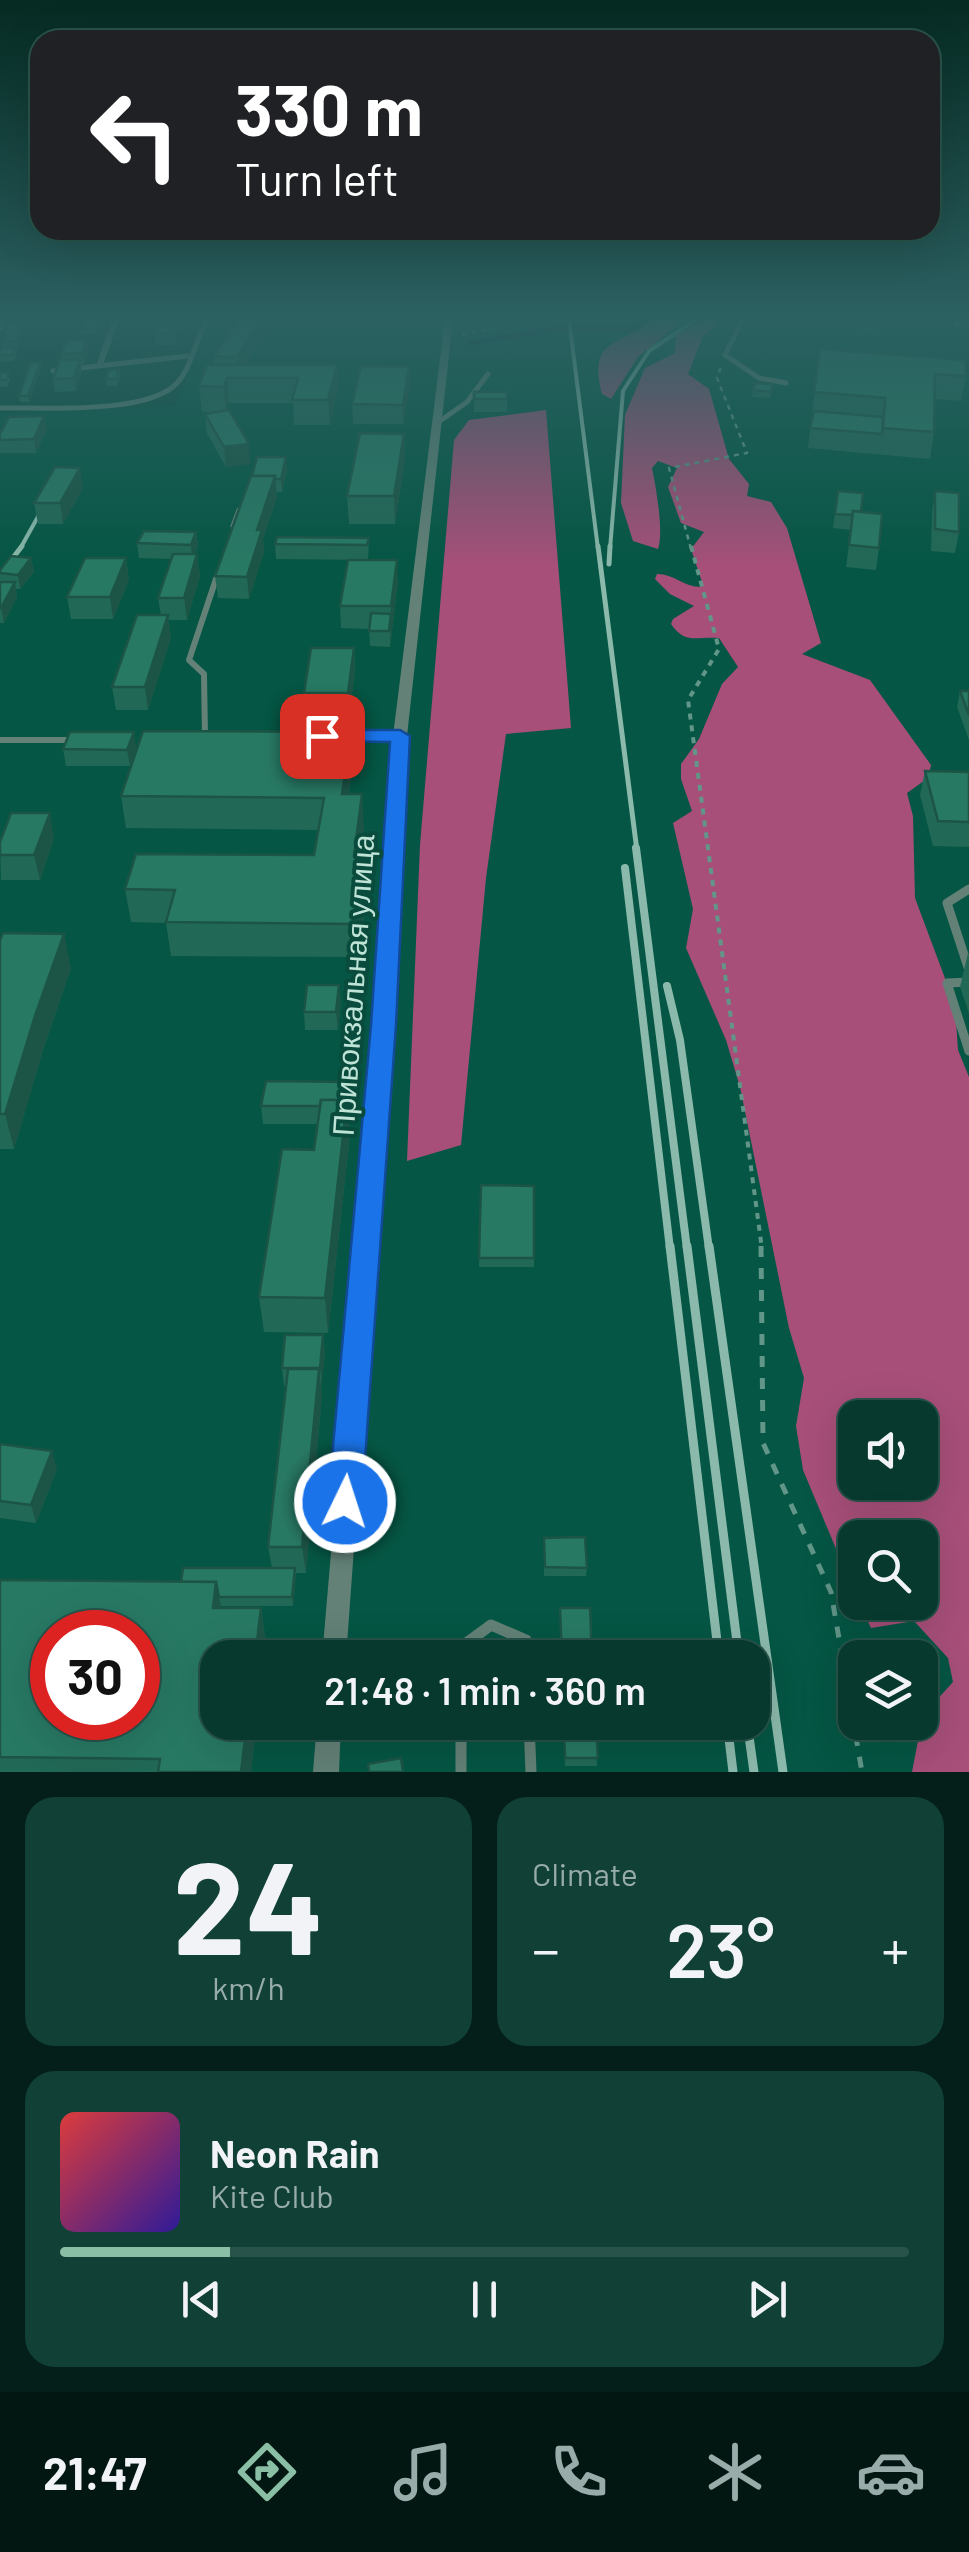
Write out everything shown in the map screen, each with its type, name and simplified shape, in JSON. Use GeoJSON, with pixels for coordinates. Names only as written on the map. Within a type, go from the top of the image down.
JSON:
{"type":"FeatureCollection","features":[{"type":"Feature","properties":{"kind":"street","name":"Привокзальная улица"},"geometry":{"type":"LineString","coordinates":[[335,1640],[384,1025],[400,736],[440,402]]}},
{"type":"Feature","properties":{"kind":"street"},"geometry":{"type":"LineString","coordinates":[[326,1772],[329,1740]]}},
{"type":"Feature","properties":{"kind":"lane"},"geometry":{"type":"LineString","coordinates":[[0,408],[123,402]]}},
{"type":"Feature","properties":{"kind":"lane"},"geometry":{"type":"LineString","coordinates":[[437,423],[466,402]]}},
{"type":"Feature","properties":{"kind":"lane"},"geometry":{"type":"LineString","coordinates":[[229,539],[239,510]]}},
{"type":"Feature","properties":{"kind":"lane"},"geometry":{"type":"LineString","coordinates":[[206,738],[204,674],[190,660],[218,571]]}},
{"type":"Feature","properties":{"kind":"lane"},"geometry":{"type":"LineString","coordinates":[[342,736],[400,736]]}},
{"type":"Feature","properties":{"kind":"lane"},"geometry":{"type":"LineString","coordinates":[[190,738],[225,738]]}},
{"type":"Feature","properties":{"kind":"lane"},"geometry":{"type":"LineString","coordinates":[[0,740],[87,740]]}},
{"type":"Feature","properties":{"kind":"lane"},"geometry":{"type":"LineString","coordinates":[[969,889],[947,903],[966,949],[969,970]]}},
{"type":"Feature","properties":{"kind":"lane"},"geometry":{"type":"LineString","coordinates":[[969,982],[947,983],[969,1051]]}},
{"type":"Feature","properties":{"kind":"lane"},"geometry":{"type":"LineString","coordinates":[[470,1640],[491,1625],[526,1640]]}},
{"type":"Feature","properties":{"kind":"lane"},"geometry":{"type":"LineString","coordinates":[[461,1740],[461,1772]]}},
{"type":"Feature","properties":{"kind":"lane"},"geometry":{"type":"LineString","coordinates":[[529,1740],[530,1772]]}},
{"type":"Feature","properties":{"kind":"path"},"geometry":{"type":"LineString","coordinates":[[726,402],[747,453],[670,468],[718,650],[688,700],[764,1267],[764,1443],[831,1592],[862,1772]]}},
{"type":"Feature","properties":{"kind":"shaded area"},"geometry":{"type":"Polygon","coordinates":[[[177,402],[969,402],[969,1772],[0,1772],[0,413],[175,406],[177,402]]]}},
{"type":"Feature","properties":{"kind":"shaded area"},"geometry":{"type":"Polygon","coordinates":[[[631,402],[713,402],[729,459],[749,484],[747,496],[771,502],[787,528],[821,643],[802,654],[870,680],[931,765],[928,778],[907,793],[913,816],[915,898],[955,1005],[958,1050],[969,1077],[969,1772],[912,1772],[918,1740],[938,1740],[938,1698],[953,1682],[948,1658],[938,1647],[938,1640],[931,1640],[914,1621],[871,1628],[867,1620],[938,1620],[938,1520],[838,1520],[838,1553],[803,1470],[796,1426],[804,1378],[789,1328],[740,1087],[726,1040],[686,948],[693,909],[673,823],[692,811],[681,779],[681,764],[699,739],[722,684],[738,667],[719,638],[692,638],[676,631],[671,624],[673,619],[694,606],[670,594],[655,579],[657,574],[695,586],[701,587],[702,582],[691,549],[704,532],[681,523],[668,487],[677,468],[658,461],[652,468],[660,521],[658,549],[633,541],[621,503],[625,415],[631,402]]]}},
{"type":"Feature","properties":{"kind":"shaded area"},"geometry":{"type":"Polygon","coordinates":[[[546,410],[571,728],[506,734],[486,878],[461,1145],[407,1161],[420,845],[454,440],[469,420],[546,410]]]}},
{"type":"Feature","properties":{"kind":"building"},"geometry":{"type":"Polygon","coordinates":[[[353,402],[404,402],[403,405],[353,402]]]}},
{"type":"Feature","properties":{"kind":"building"},"geometry":{"type":"Polygon","coordinates":[[[885,402],[935,402],[934,432],[883,428],[885,402]]]}},
{"type":"Feature","properties":{"kind":"building"},"geometry":{"type":"Polygon","coordinates":[[[229,410],[249,444],[224,447],[205,414],[229,410]]]}},
{"type":"Feature","properties":{"kind":"building"},"geometry":{"type":"Polygon","coordinates":[[[814,411],[883,417],[882,434],[810,428],[814,411]]]}},
{"type":"Feature","properties":{"kind":"building"},"geometry":{"type":"Polygon","coordinates":[[[44,416],[34,439],[0,440],[9,417],[44,416]]]}},
{"type":"Feature","properties":{"kind":"building"},"geometry":{"type":"Polygon","coordinates":[[[360,433],[404,434],[394,496],[347,496],[360,433]]]}},
{"type":"Feature","properties":{"kind":"building"},"geometry":{"type":"Polygon","coordinates":[[[257,457],[286,457],[281,479],[252,476],[257,457]]]}},
{"type":"Feature","properties":{"kind":"building"},"geometry":{"type":"Polygon","coordinates":[[[55,467],[80,468],[60,503],[34,503],[55,467]]]}},
{"type":"Feature","properties":{"kind":"building"},"geometry":{"type":"Polygon","coordinates":[[[251,476],[275,476],[247,577],[215,576],[251,476]]]}},
{"type":"Feature","properties":{"kind":"building"},"geometry":{"type":"Polygon","coordinates":[[[838,491],[863,493],[861,512],[835,514],[838,491]]]}},
{"type":"Feature","properties":{"kind":"building"},"geometry":{"type":"Polygon","coordinates":[[[935,491],[959,493],[959,532],[935,529],[935,491]]]}},
{"type":"Feature","properties":{"kind":"building"},"geometry":{"type":"Polygon","coordinates":[[[853,511],[882,514],[879,548],[849,545],[853,511]]]}},
{"type":"Feature","properties":{"kind":"building"},"geometry":{"type":"Polygon","coordinates":[[[144,531],[196,532],[191,545],[137,543],[144,531]]]}},
{"type":"Feature","properties":{"kind":"building"},"geometry":{"type":"Polygon","coordinates":[[[277,537],[369,538],[367,545],[275,544],[277,537]]]}},
{"type":"Feature","properties":{"kind":"building"},"geometry":{"type":"Polygon","coordinates":[[[173,554],[197,554],[184,598],[158,598],[173,554]]]}},
{"type":"Feature","properties":{"kind":"building"},"geometry":{"type":"Polygon","coordinates":[[[11,556],[31,558],[18,575],[0,573],[0,570],[11,556]]]}},
{"type":"Feature","properties":{"kind":"building"},"geometry":{"type":"Polygon","coordinates":[[[85,558],[126,558],[110,597],[67,597],[85,558]]]}},
{"type":"Feature","properties":{"kind":"building"},"geometry":{"type":"Polygon","coordinates":[[[348,560],[397,560],[391,606],[340,606],[348,560]]]}},
{"type":"Feature","properties":{"kind":"building"},"geometry":{"type":"Polygon","coordinates":[[[0,582],[15,582],[1,608],[0,608],[0,582]]]}},
{"type":"Feature","properties":{"kind":"building"},"geometry":{"type":"Polygon","coordinates":[[[371,613],[391,614],[389,631],[369,631],[371,613]]]}},
{"type":"Feature","properties":{"kind":"building"},"geometry":{"type":"Polygon","coordinates":[[[137,615],[168,615],[145,687],[112,687],[137,615]]]}},
{"type":"Feature","properties":{"kind":"building"},"geometry":{"type":"Polygon","coordinates":[[[311,648],[354,648],[348,693],[304,693],[311,648]]]}},
{"type":"Feature","properties":{"kind":"building"},"geometry":{"type":"Polygon","coordinates":[[[960,691],[969,691],[969,715],[960,691]]]}},
{"type":"Feature","properties":{"kind":"building"},"geometry":{"type":"Polygon","coordinates":[[[143,731],[351,732],[342,794],[362,794],[354,856],[365,856],[356,924],[166,922],[175,890],[125,889],[136,854],[314,855],[324,798],[121,796],[143,731]]]}},
{"type":"Feature","properties":{"kind":"building"},"geometry":{"type":"Polygon","coordinates":[[[70,732],[134,732],[127,750],[63,749],[70,732]]]}},
{"type":"Feature","properties":{"kind":"building"},"geometry":{"type":"Polygon","coordinates":[[[925,771],[969,772],[969,822],[938,821],[925,771]]]}},
{"type":"Feature","properties":{"kind":"building"},"geometry":{"type":"Polygon","coordinates":[[[11,813],[50,813],[34,855],[0,855],[0,842],[11,813]]]}},
{"type":"Feature","properties":{"kind":"building"},"geometry":{"type":"Polygon","coordinates":[[[3,933],[64,934],[5,1114],[0,1114],[0,940],[3,933]]]}},
{"type":"Feature","properties":{"kind":"building"},"geometry":{"type":"Polygon","coordinates":[[[307,985],[339,985],[336,1012],[304,1012],[307,985]]]}},
{"type":"Feature","properties":{"kind":"building"},"geometry":{"type":"Polygon","coordinates":[[[266,1081],[348,1082],[346,1100],[321,1100],[320,1106],[261,1106],[266,1081]]]}},
{"type":"Feature","properties":{"kind":"building"},"geometry":{"type":"Polygon","coordinates":[[[321,1100],[347,1100],[325,1298],[259,1297],[282,1149],[314,1150],[321,1100]]]}},
{"type":"Feature","properties":{"kind":"building"},"geometry":{"type":"Polygon","coordinates":[[[481,1185],[534,1186],[534,1258],[479,1258],[481,1185]]]}},
{"type":"Feature","properties":{"kind":"building"},"geometry":{"type":"Polygon","coordinates":[[[285,1335],[323,1335],[320,1368],[282,1368],[285,1335]]]}},
{"type":"Feature","properties":{"kind":"building"},"geometry":{"type":"Polygon","coordinates":[[[288,1369],[319,1369],[302,1547],[268,1547],[288,1369]]]}},
{"type":"Feature","properties":{"kind":"building"},"geometry":{"type":"Polygon","coordinates":[[[0,1444],[52,1451],[31,1505],[0,1501],[0,1444]]]}},
{"type":"Feature","properties":{"kind":"building"},"geometry":{"type":"Polygon","coordinates":[[[585,1537],[587,1568],[545,1567],[544,1538],[585,1537]]]}},
{"type":"Feature","properties":{"kind":"building"},"geometry":{"type":"Polygon","coordinates":[[[183,1568],[295,1568],[292,1597],[219,1597],[216,1582],[181,1582],[183,1568]]]}},
{"type":"Feature","properties":{"kind":"building"},"geometry":{"type":"Polygon","coordinates":[[[0,1580],[216,1582],[213,1608],[261,1608],[257,1640],[200,1640],[200,1740],[245,1740],[241,1772],[158,1772],[160,1759],[0,1757],[0,1580]]]}},
{"type":"Feature","properties":{"kind":"building"},"geometry":{"type":"Polygon","coordinates":[[[560,1608],[590,1608],[591,1640],[561,1640],[560,1608]]]}},
{"type":"Feature","properties":{"kind":"building"},"geometry":{"type":"Polygon","coordinates":[[[564,1740],[597,1740],[598,1758],[565,1758],[564,1740]]]}},
{"type":"Feature","properties":{"kind":"building"},"geometry":{"type":"Polygon","coordinates":[[[401,1758],[403,1772],[369,1772],[368,1764],[401,1758]]]}},
{"type":"Feature","properties":{"kind":"railway"},"geometry":{"type":"LineString","coordinates":[[579,402],[598,549]]}},
{"type":"Feature","properties":{"kind":"railway"},"geometry":{"type":"LineString","coordinates":[[610,549],[622,402]]}},
{"type":"Feature","properties":{"kind":"railway"},"geometry":{"type":"LineString","coordinates":[[21,548],[50,495]]}},
{"type":"Feature","properties":{"kind":"railway"},"geometry":{"type":"LineString","coordinates":[[598,546],[637,851]]}},
{"type":"Feature","properties":{"kind":"railway"},"geometry":{"type":"LineString","coordinates":[[609,564],[610,546]]}},
{"type":"Feature","properties":{"kind":"railway"},"geometry":{"type":"LineString","coordinates":[[0,575],[21,548]]}},
{"type":"Feature","properties":{"kind":"railway"},"geometry":{"type":"LineString","coordinates":[[636,848],[687,1249]]}},
{"type":"Feature","properties":{"kind":"railway"},"geometry":{"type":"LineString","coordinates":[[625,868],[670,1249]]}},
{"type":"Feature","properties":{"kind":"railway"},"geometry":{"type":"LineString","coordinates":[[667,986],[680,1040],[709,1249]]}},
{"type":"Feature","properties":{"kind":"railway"},"geometry":{"type":"LineString","coordinates":[[670,1246],[717,1640]]}},
{"type":"Feature","properties":{"kind":"railway"},"geometry":{"type":"LineString","coordinates":[[687,1246],[737,1640]]}},
{"type":"Feature","properties":{"kind":"railway"},"geometry":{"type":"LineString","coordinates":[[709,1246],[783,1772]]}},
{"type":"Feature","properties":{"kind":"railway"},"geometry":{"type":"LineString","coordinates":[[729,1740],[733,1772]]}},
{"type":"Feature","properties":{"kind":"railway"},"geometry":{"type":"LineString","coordinates":[[750,1740],[754,1772]]}},
{"type":"Feature","properties":{"kind":"route"},"geometry":{"type":"LineString","coordinates":[[322,736],[400,736],[384,1025],[345,1502]]}}]}
